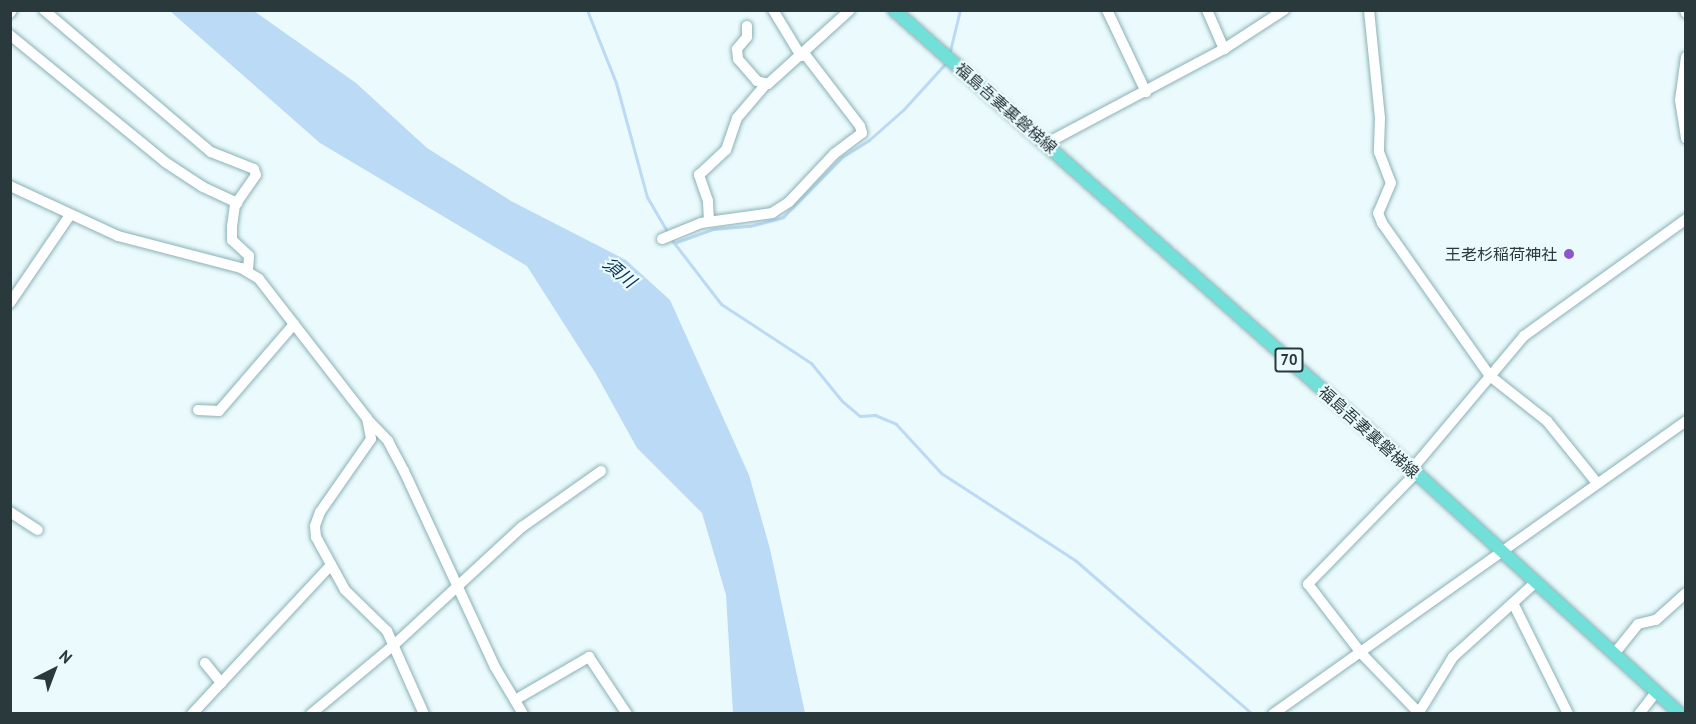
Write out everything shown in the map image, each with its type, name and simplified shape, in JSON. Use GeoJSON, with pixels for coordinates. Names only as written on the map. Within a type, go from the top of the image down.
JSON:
{"type":"FeatureCollection","features":[{"type":"Feature","properties":{"kind":"main road","name":"福島吾妻裏磐梯線"},"geometry":{"type":"LineString","coordinates":[[894,10],[1047,143],[1414,471],[1680,714]]}},
{"type":"Feature","properties":{"kind":"street"},"geometry":{"type":"LineString","coordinates":[[44,10],[205,148],[254,168],[256,175],[237,202],[232,240],[249,256],[248,270]]}},
{"type":"Feature","properties":{"kind":"street"},"geometry":{"type":"LineString","coordinates":[[662,239],[709,221],[753,218],[783,208],[834,154],[862,134],[860,126],[803,54],[772,10]]}},
{"type":"Feature","properties":{"kind":"street"},"geometry":{"type":"LineString","coordinates":[[709,221],[699,175],[726,150],[737,118],[766,84],[803,54],[838,15],[850,10]]}},
{"type":"Feature","properties":{"kind":"street"},"geometry":{"type":"LineString","coordinates":[[1107,10],[1146,92]]}},
{"type":"Feature","properties":{"kind":"street"},"geometry":{"type":"LineString","coordinates":[[1207,10],[1224,49]]}},
{"type":"Feature","properties":{"kind":"street"},"geometry":{"type":"LineString","coordinates":[[1047,143],[1224,49],[1284,10]]}},
{"type":"Feature","properties":{"kind":"street"},"geometry":{"type":"LineString","coordinates":[[1369,10],[1380,118],[1379,152],[1391,183],[1378,213],[1490,376],[1546,421],[1597,483]]}},
{"type":"Feature","properties":{"kind":"street"},"geometry":{"type":"LineString","coordinates":[[747,26],[747,36],[737,49],[738,59],[757,81],[766,84]]}},
{"type":"Feature","properties":{"kind":"street"},"geometry":{"type":"LineString","coordinates":[[10,35],[165,162],[203,187],[237,202]]}},
{"type":"Feature","properties":{"kind":"street"},"geometry":{"type":"LineString","coordinates":[[1686,57],[1680,100],[1686,139]]}},
{"type":"Feature","properties":{"kind":"street"},"geometry":{"type":"LineString","coordinates":[[10,186],[70,215],[156,248],[248,270],[259,279],[366,418],[388,441],[459,584],[495,667],[523,714]]}},
{"type":"Feature","properties":{"kind":"street"},"geometry":{"type":"LineString","coordinates":[[10,303],[70,215]]}},
{"type":"Feature","properties":{"kind":"street"},"geometry":{"type":"LineString","coordinates":[[1534,583],[1453,657],[1419,713],[1362,654],[1308,584],[1414,471],[1490,376],[1538,324],[1686,219]]}},
{"type":"Feature","properties":{"kind":"street"},"geometry":{"type":"LineString","coordinates":[[198,410],[219,411],[294,324]]}},
{"type":"Feature","properties":{"kind":"street"},"geometry":{"type":"LineString","coordinates":[[366,418],[370,439],[315,526],[331,565],[345,590],[387,631],[424,714]]}},
{"type":"Feature","properties":{"kind":"street"},"geometry":{"type":"LineString","coordinates":[[1273,714],[1362,654],[1499,551],[1685,422]]}},
{"type":"Feature","properties":{"kind":"street"},"geometry":{"type":"LineString","coordinates":[[311,714],[394,644],[522,527],[601,471]]}},
{"type":"Feature","properties":{"kind":"street"},"geometry":{"type":"LineString","coordinates":[[10,512],[38,531]]}},
{"type":"Feature","properties":{"kind":"street"},"geometry":{"type":"LineString","coordinates":[[192,714],[331,565]]}},
{"type":"Feature","properties":{"kind":"street"},"geometry":{"type":"LineString","coordinates":[[1614,654],[1638,624],[1656,620],[1686,593]]}},
{"type":"Feature","properties":{"kind":"street"},"geometry":{"type":"LineString","coordinates":[[1513,603],[1568,714]]}},
{"type":"Feature","properties":{"kind":"street"},"geometry":{"type":"LineString","coordinates":[[515,700],[589,657],[627,714]]}},
{"type":"Feature","properties":{"kind":"street"},"geometry":{"type":"LineString","coordinates":[[205,663],[221,683]]}},
{"type":"Feature","properties":{"kind":"street"},"geometry":{"type":"LineString","coordinates":[[1639,714],[1656,692]]}},
{"type":"Feature","properties":{"kind":"water","name":"須川"},"geometry":{"type":"Polygon","coordinates":[[[170,11],[254,11],[356,83],[427,148],[511,201],[626,260],[670,300],[749,475],[770,549],[805,713],[733,713],[726,595],[702,513],[637,448],[596,374],[527,266],[320,143],[170,11]]]}},
{"type":"Feature","properties":{"kind":"waterway"},"geometry":{"type":"LineString","coordinates":[[587,10],[616,83],[647,197],[668,233]]}},
{"type":"Feature","properties":{"kind":"waterway"},"geometry":{"type":"LineString","coordinates":[[950,51],[960,10]]}},
{"type":"Feature","properties":{"kind":"waterway"},"geometry":{"type":"LineString","coordinates":[[674,243],[713,229],[750,226],[783,217],[842,157],[869,140],[904,109],[945,64]]}},
{"type":"Feature","properties":{"kind":"waterway"},"geometry":{"type":"LineString","coordinates":[[671,239],[721,304],[811,363],[842,401],[860,416],[875,415],[896,424],[941,473],[1075,560],[1252,714]]}},
{"type":"Feature","properties":{"kind":"place","name":"王老杉稲荷神社"},"geometry":{"type":"Point","coordinates":[1569,254]}}]}
